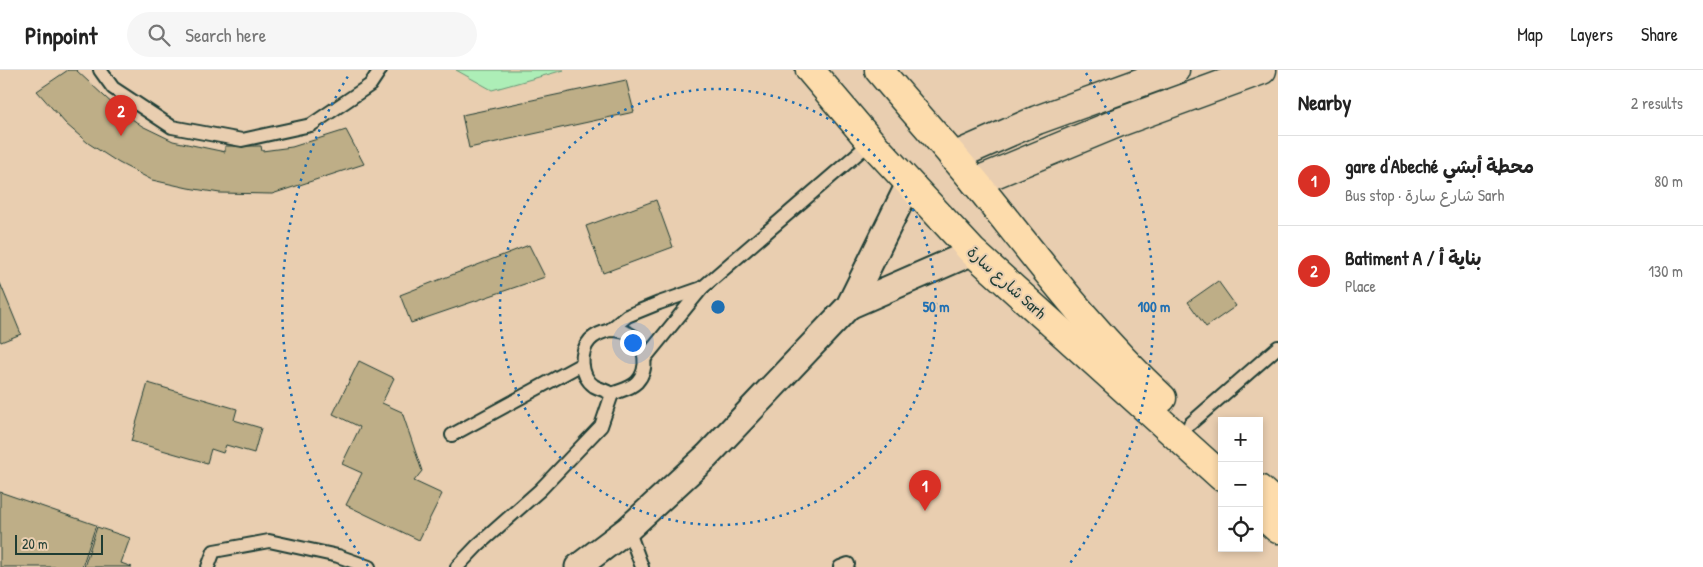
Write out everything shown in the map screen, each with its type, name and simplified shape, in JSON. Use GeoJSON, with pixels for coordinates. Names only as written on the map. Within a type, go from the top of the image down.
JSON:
{"type":"FeatureCollection","features":[{"type":"Feature","properties":{"kind":"highway","name":"شارع سارة Sarh"},"geometry":{"type":"LineString","coordinates":[[810,70],[870,142],[973,252],[1218,473]]}},
{"type":"Feature","properties":{"kind":"highway","name":"شارع سارة Sarh"},"geometry":{"type":"LineString","coordinates":[[879,70],[975,182],[1089,323],[1144,381],[1218,450]]}},
{"type":"Feature","properties":{"kind":"highway"},"geometry":{"type":"LineString","coordinates":[[1263,493],[1278,506]]}},
{"type":"Feature","properties":{"kind":"highway"},"geometry":{"type":"LineString","coordinates":[[1263,516],[1278,529]]}},
{"type":"Feature","properties":{"kind":"street"},"geometry":{"type":"LineString","coordinates":[[953,157],[1038,120],[1175,70]]}},
{"type":"Feature","properties":{"kind":"street"},"geometry":{"type":"LineString","coordinates":[[975,182],[1120,122],[1262,70]]}},
{"type":"Feature","properties":{"kind":"street"},"geometry":{"type":"LineString","coordinates":[[578,567],[628,529],[707,456],[849,306],[910,184]]}},
{"type":"Feature","properties":{"kind":"street"},"geometry":{"type":"LineString","coordinates":[[849,306],[973,252]]}},
{"type":"Feature","properties":{"kind":"lane"},"geometry":{"type":"LineString","coordinates":[[100,70],[113,88],[172,127],[242,140],[311,125],[370,85],[380,70]]}},
{"type":"Feature","properties":{"kind":"lane"},"geometry":{"type":"LineString","coordinates":[[645,358],[702,288],[870,142]]}},
{"type":"Feature","properties":{"kind":"lane"},"geometry":{"type":"LineString","coordinates":[[610,330],[627,316],[702,288]]}},
{"type":"Feature","properties":{"kind":"lane"},"geometry":{"type":"LineString","coordinates":[[610,330],[622,330],[633,336],[641,346],[645,358],[644,370],[638,381],[628,388],[612,394],[593,385],[586,376],[582,364],[583,352],[589,341],[598,333],[610,330]]}},
{"type":"Feature","properties":{"kind":"lane"},"geometry":{"type":"LineString","coordinates":[[1190,424],[1278,347]]}},
{"type":"Feature","properties":{"kind":"lane"},"geometry":{"type":"LineString","coordinates":[[452,435],[582,364]]}},
{"type":"Feature","properties":{"kind":"lane"},"geometry":{"type":"LineString","coordinates":[[457,567],[478,545],[540,490],[601,426],[612,394]]}},
{"type":"Feature","properties":{"kind":"lane"},"geometry":{"type":"LineString","coordinates":[[628,529],[642,567]]}},
{"type":"Feature","properties":{"kind":"lane"},"geometry":{"type":"LineString","coordinates":[[208,567],[214,552],[269,541],[338,556],[369,567]]}},
{"type":"Feature","properties":{"kind":"green space"},"geometry":{"type":"Polygon","coordinates":[[[456,70],[564,70],[492,90],[456,70]]]}},
{"type":"Feature","properties":{"kind":"building"},"geometry":{"type":"Polygon","coordinates":[[[68,70],[76,70],[118,109],[142,126],[173,141],[225,152],[225,146],[261,146],[262,151],[292,147],[346,130],[364,164],[272,194],[220,193],[152,180],[119,163],[88,143],[66,124],[37,91],[68,70]]]}},
{"type":"Feature","properties":{"kind":"building"},"geometry":{"type":"Polygon","coordinates":[[[626,80],[634,112],[469,148],[462,115],[626,80]]]}},
{"type":"Feature","properties":{"kind":"building"},"geometry":{"type":"Polygon","coordinates":[[[656,200],[673,247],[603,273],[586,226],[656,200]]]}},
{"type":"Feature","properties":{"kind":"building"},"geometry":{"type":"Polygon","coordinates":[[[529,245],[545,277],[411,323],[400,295],[529,245]]]}},
{"type":"Feature","properties":{"kind":"building"},"geometry":{"type":"Polygon","coordinates":[[[1218,281],[1236,306],[1206,327],[1188,302],[1218,281]]]}},
{"type":"Feature","properties":{"kind":"building"},"geometry":{"type":"Polygon","coordinates":[[[0,283],[21,334],[1,342],[0,340],[0,283]]]}},
{"type":"Feature","properties":{"kind":"building"},"geometry":{"type":"Polygon","coordinates":[[[359,361],[394,378],[382,403],[402,412],[422,471],[414,481],[442,494],[419,540],[346,505],[362,473],[342,464],[360,427],[333,414],[359,361]]]}},
{"type":"Feature","properties":{"kind":"building"},"geometry":{"type":"Polygon","coordinates":[[[148,383],[237,409],[234,420],[261,428],[254,453],[226,445],[223,453],[211,449],[207,463],[131,441],[148,383]]]}},
{"type":"Feature","properties":{"kind":"building"},"geometry":{"type":"Polygon","coordinates":[[[0,492],[96,525],[82,567],[0,567],[0,492]]]}},
{"type":"Feature","properties":{"kind":"building"},"geometry":{"type":"Polygon","coordinates":[[[97,527],[130,538],[121,563],[132,567],[84,567],[97,527]]]}},
{"type":"Feature","properties":{"kind":"place","name":"Batiment A / بناية أ"},"geometry":{"type":"Point","coordinates":[121,136]}},
{"type":"Feature","properties":{"kind":"place","name":"gare d'Abeché محطة أبشي"},"geometry":{"type":"Point","coordinates":[925,511]}}]}
